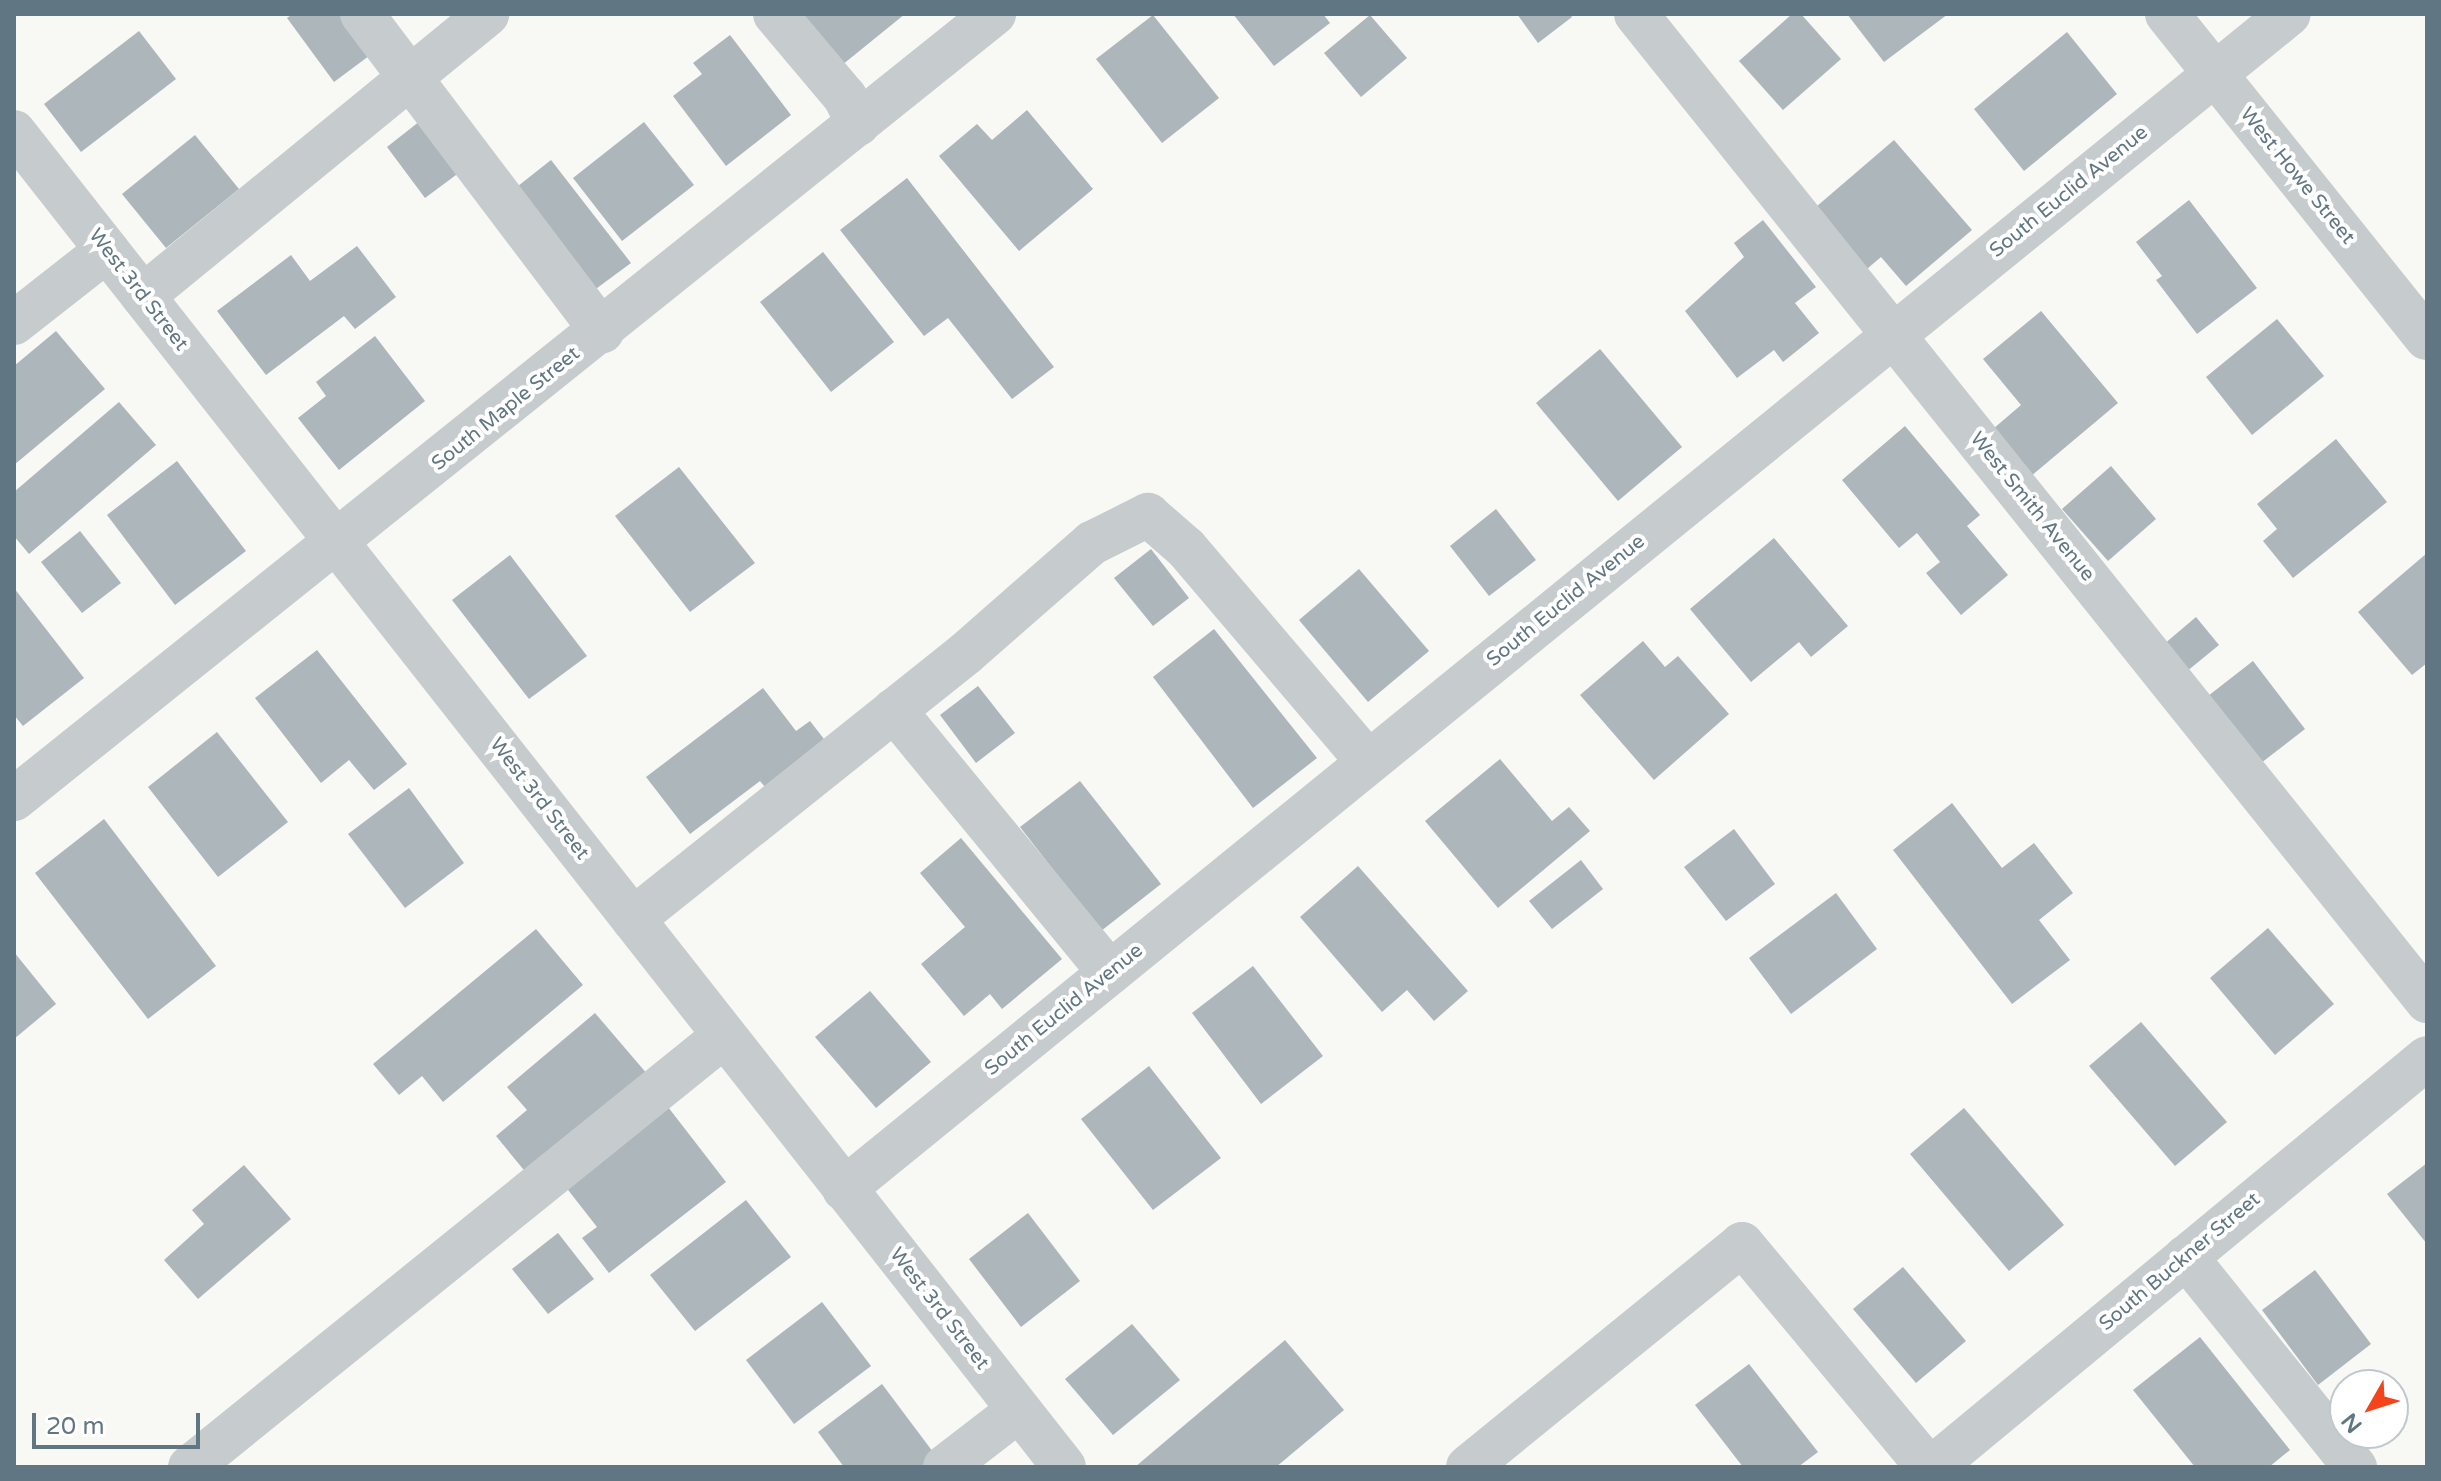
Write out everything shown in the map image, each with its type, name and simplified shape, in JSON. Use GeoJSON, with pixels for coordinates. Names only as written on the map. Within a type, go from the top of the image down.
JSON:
{"type":"FeatureCollection","features":[{"type":"Feature","properties":{"kind":"street"},"geometry":{"type":"LineString","coordinates":[[362,14],[602,331]]}},
{"type":"Feature","properties":{"kind":"street"},"geometry":{"type":"LineString","coordinates":[[143,296],[487,14]]}},
{"type":"Feature","properties":{"kind":"street"},"geometry":{"type":"LineString","coordinates":[[775,14],[845,97],[858,124]]}},
{"type":"Feature","properties":{"kind":"street","name":"South Maple Street"},"geometry":{"type":"LineString","coordinates":[[14,799],[338,543],[994,14]]}},
{"type":"Feature","properties":{"kind":"street","name":"West Smith Avenue"},"geometry":{"type":"LineString","coordinates":[[1636,14],[2427,1001]]}},
{"type":"Feature","properties":{"kind":"street","name":"West Howe Street"},"geometry":{"type":"LineString","coordinates":[[2167,14],[2427,338]]}},
{"type":"Feature","properties":{"kind":"street","name":"South Euclid Avenue"},"geometry":{"type":"LineString","coordinates":[[844,1189],[2289,14]]}},
{"type":"Feature","properties":{"kind":"street","name":"West 3rd Street"},"geometry":{"type":"LineString","coordinates":[[14,132],[1064,1467]]}},
{"type":"Feature","properties":{"kind":"street"},"geometry":{"type":"LineString","coordinates":[[14,323],[107,250]]}},
{"type":"Feature","properties":{"kind":"street"},"geometry":{"type":"LineString","coordinates":[[633,919],[894,710],[1092,543],[1148,515],[1186,548],[1368,762]]}},
{"type":"Feature","properties":{"kind":"street"},"geometry":{"type":"LineString","coordinates":[[894,710],[1110,973]]}},
{"type":"Feature","properties":{"kind":"street"},"geometry":{"type":"LineString","coordinates":[[190,1467],[724,1036]]}},
{"type":"Feature","properties":{"kind":"street","name":"South Buckner Street"},"geometry":{"type":"LineString","coordinates":[[1931,1467],[2427,1058]]}},
{"type":"Feature","properties":{"kind":"street"},"geometry":{"type":"LineString","coordinates":[[1468,1467],[1742,1244],[1931,1467]]}},
{"type":"Feature","properties":{"kind":"street"},"geometry":{"type":"LineString","coordinates":[[2186,1257],[2355,1467]]}},
{"type":"Feature","properties":{"kind":"street"},"geometry":{"type":"LineString","coordinates":[[945,1467],[1019,1410]]}},
{"type":"Feature","properties":{"kind":"building"},"geometry":{"type":"Polygon","coordinates":[[[293,14],[356,14],[381,47],[334,82],[287,18],[293,14]]]}},
{"type":"Feature","properties":{"kind":"building"},"geometry":{"type":"Polygon","coordinates":[[[800,14],[905,14],[842,65],[800,14]]]}},
{"type":"Feature","properties":{"kind":"building"},"geometry":{"type":"Polygon","coordinates":[[[1233,14],[1323,14],[1330,23],[1274,66],[1233,14]]]}},
{"type":"Feature","properties":{"kind":"building"},"geometry":{"type":"Polygon","coordinates":[[[1517,14],[1570,14],[1572,17],[1538,43],[1517,14]]]}},
{"type":"Feature","properties":{"kind":"building"},"geometry":{"type":"Polygon","coordinates":[[[1792,14],[1801,14],[1841,59],[1783,110],[1739,61],[1792,14]]]}},
{"type":"Feature","properties":{"kind":"building"},"geometry":{"type":"Polygon","coordinates":[[[1847,14],[1948,14],[1884,62],[1847,14]]]}},
{"type":"Feature","properties":{"kind":"building"},"geometry":{"type":"Polygon","coordinates":[[[1153,15],[1219,98],[1162,143],[1096,59],[1153,15]]]}},
{"type":"Feature","properties":{"kind":"building"},"geometry":{"type":"Polygon","coordinates":[[[1370,15],[1407,58],[1361,97],[1324,53],[1370,15]]]}},
{"type":"Feature","properties":{"kind":"building"},"geometry":{"type":"Polygon","coordinates":[[[139,31],[176,79],[81,152],[44,104],[139,31]]]}},
{"type":"Feature","properties":{"kind":"building"},"geometry":{"type":"Polygon","coordinates":[[[2067,32],[2117,94],[2024,171],[1974,109],[2067,32]]]}},
{"type":"Feature","properties":{"kind":"building"},"geometry":{"type":"Polygon","coordinates":[[[730,35],[791,115],[726,166],[673,96],[702,74],[693,63],[730,35]]]}},
{"type":"Feature","properties":{"kind":"building"},"geometry":{"type":"Polygon","coordinates":[[[1027,110],[1093,189],[1019,251],[939,156],[977,124],[992,140],[1027,110]]]}},
{"type":"Feature","properties":{"kind":"building"},"geometry":{"type":"Polygon","coordinates":[[[420,121],[460,172],[425,198],[387,147],[420,121]]]}},
{"type":"Feature","properties":{"kind":"building"},"geometry":{"type":"Polygon","coordinates":[[[644,122],[694,185],[622,241],[573,178],[644,122]]]}},
{"type":"Feature","properties":{"kind":"building"},"geometry":{"type":"Polygon","coordinates":[[[195,135],[239,189],[166,248],[122,194],[195,135]]]}},
{"type":"Feature","properties":{"kind":"building"},"geometry":{"type":"Polygon","coordinates":[[[1894,140],[1972,230],[1906,286],[1881,257],[1854,280],[1802,219],[1894,140]]]}},
{"type":"Feature","properties":{"kind":"building"},"geometry":{"type":"Polygon","coordinates":[[[551,160],[631,263],[593,291],[513,190],[551,160]]]}},
{"type":"Feature","properties":{"kind":"building"},"geometry":{"type":"Polygon","coordinates":[[[907,178],[1054,367],[1012,399],[948,318],[924,336],[840,230],[907,178]]]}},
{"type":"Feature","properties":{"kind":"building"},"geometry":{"type":"Polygon","coordinates":[[[2189,200],[2257,288],[2197,334],[2156,280],[2162,276],[2136,242],[2189,200]]]}},
{"type":"Feature","properties":{"kind":"building"},"geometry":{"type":"Polygon","coordinates":[[[1763,220],[1816,287],[1795,303],[1819,333],[1783,362],[1774,350],[1737,378],[1685,311],[1744,257],[1734,243],[1763,220]]]}},
{"type":"Feature","properties":{"kind":"building"},"geometry":{"type":"Polygon","coordinates":[[[357,246],[396,297],[355,329],[344,316],[266,375],[217,311],[291,255],[310,281],[357,246]]]}},
{"type":"Feature","properties":{"kind":"building"},"geometry":{"type":"Polygon","coordinates":[[[823,252],[894,342],[831,392],[760,302],[823,252]]]}},
{"type":"Feature","properties":{"kind":"building"},"geometry":{"type":"Polygon","coordinates":[[[2041,311],[2118,403],[2025,481],[1986,435],[2021,405],[1983,359],[2041,311]]]}},
{"type":"Feature","properties":{"kind":"building"},"geometry":{"type":"Polygon","coordinates":[[[2277,319],[2324,376],[2252,435],[2206,377],[2277,319]]]}},
{"type":"Feature","properties":{"kind":"building"},"geometry":{"type":"Polygon","coordinates":[[[56,331],[105,389],[14,465],[14,366],[56,331]]]}},
{"type":"Feature","properties":{"kind":"building"},"geometry":{"type":"Polygon","coordinates":[[[375,336],[425,401],[339,470],[298,418],[326,396],[316,382],[375,336]]]}},
{"type":"Feature","properties":{"kind":"building"},"geometry":{"type":"Polygon","coordinates":[[[1600,349],[1682,447],[1618,501],[1536,403],[1600,349]]]}},
{"type":"Feature","properties":{"kind":"building"},"geometry":{"type":"Polygon","coordinates":[[[119,402],[156,445],[29,554],[14,536],[14,492],[119,402]]]}},
{"type":"Feature","properties":{"kind":"building"},"geometry":{"type":"Polygon","coordinates":[[[1905,426],[1980,515],[1967,526],[2008,575],[1961,615],[1926,573],[1940,562],[1917,533],[1899,548],[1842,480],[1905,426]]]}},
{"type":"Feature","properties":{"kind":"building"},"geometry":{"type":"Polygon","coordinates":[[[2336,439],[2387,502],[2293,578],[2263,541],[2277,529],[2257,504],[2336,439]]]}},
{"type":"Feature","properties":{"kind":"building"},"geometry":{"type":"Polygon","coordinates":[[[177,461],[246,551],[175,605],[107,515],[177,461]]]}},
{"type":"Feature","properties":{"kind":"building"},"geometry":{"type":"Polygon","coordinates":[[[2111,466],[2156,519],[2108,561],[2062,509],[2111,466]]]}},
{"type":"Feature","properties":{"kind":"building"},"geometry":{"type":"Polygon","coordinates":[[[679,467],[755,563],[690,612],[615,516],[679,467]]]}},
{"type":"Feature","properties":{"kind":"building"},"geometry":{"type":"Polygon","coordinates":[[[1496,509],[1536,560],[1489,596],[1450,546],[1496,509]]]}},
{"type":"Feature","properties":{"kind":"building"},"geometry":{"type":"Polygon","coordinates":[[[80,531],[121,583],[82,613],[41,562],[80,531]]]}},
{"type":"Feature","properties":{"kind":"building"},"geometry":{"type":"Polygon","coordinates":[[[1774,538],[1848,626],[1811,657],[1799,642],[1751,682],[1690,609],[1774,538]]]}},
{"type":"Feature","properties":{"kind":"building"},"geometry":{"type":"Polygon","coordinates":[[[1151,549],[1189,598],[1153,626],[1114,578],[1151,549]]]}},
{"type":"Feature","properties":{"kind":"building"},"geometry":{"type":"Polygon","coordinates":[[[2427,553],[2427,663],[2412,675],[2358,612],[2427,553]]]}},
{"type":"Feature","properties":{"kind":"building"},"geometry":{"type":"Polygon","coordinates":[[[510,555],[587,656],[529,699],[452,600],[510,555]]]}},
{"type":"Feature","properties":{"kind":"building"},"geometry":{"type":"Polygon","coordinates":[[[1359,569],[1429,651],[1368,702],[1299,620],[1359,569]]]}},
{"type":"Feature","properties":{"kind":"building"},"geometry":{"type":"Polygon","coordinates":[[[14,588],[84,678],[23,726],[14,715],[14,588]]]}},
{"type":"Feature","properties":{"kind":"building"},"geometry":{"type":"Polygon","coordinates":[[[2196,617],[2219,645],[2186,672],[2163,645],[2196,617]]]}},
{"type":"Feature","properties":{"kind":"building"},"geometry":{"type":"Polygon","coordinates":[[[1214,629],[1317,758],[1253,808],[1153,677],[1214,629]]]}},
{"type":"Feature","properties":{"kind":"building"},"geometry":{"type":"Polygon","coordinates":[[[1643,641],[1665,667],[1678,656],[1729,714],[1654,780],[1580,695],[1643,641]]]}},
{"type":"Feature","properties":{"kind":"building"},"geometry":{"type":"Polygon","coordinates":[[[317,650],[407,764],[374,790],[349,760],[321,783],[255,698],[317,650]]]}},
{"type":"Feature","properties":{"kind":"building"},"geometry":{"type":"Polygon","coordinates":[[[2253,661],[2305,729],[2252,770],[2199,703],[2253,661]]]}},
{"type":"Feature","properties":{"kind":"building"},"geometry":{"type":"Polygon","coordinates":[[[978,686],[1015,733],[976,763],[940,715],[978,686]]]}},
{"type":"Feature","properties":{"kind":"building"},"geometry":{"type":"Polygon","coordinates":[[[763,688],[796,731],[810,721],[831,748],[771,794],[760,781],[690,834],[646,777],[763,688]]]}},
{"type":"Feature","properties":{"kind":"building"},"geometry":{"type":"Polygon","coordinates":[[[217,732],[288,822],[218,877],[148,787],[217,732]]]}},
{"type":"Feature","properties":{"kind":"building"},"geometry":{"type":"Polygon","coordinates":[[[1500,759],[1552,821],[1569,807],[1590,831],[1498,908],[1425,821],[1500,759]]]}},
{"type":"Feature","properties":{"kind":"building"},"geometry":{"type":"Polygon","coordinates":[[[1080,781],[1161,884],[1101,931],[1020,827],[1080,781]]]}},
{"type":"Feature","properties":{"kind":"building"},"geometry":{"type":"Polygon","coordinates":[[[409,788],[464,863],[405,908],[348,834],[409,788]]]}},
{"type":"Feature","properties":{"kind":"building"},"geometry":{"type":"Polygon","coordinates":[[[1952,803],[2002,868],[2034,843],[2073,893],[2039,920],[2070,960],[2012,1004],[1893,850],[1952,803]]]}},
{"type":"Feature","properties":{"kind":"building"},"geometry":{"type":"Polygon","coordinates":[[[104,819],[216,966],[148,1019],[35,873],[104,819]]]}},
{"type":"Feature","properties":{"kind":"building"},"geometry":{"type":"Polygon","coordinates":[[[1734,829],[1775,884],[1726,921],[1684,867],[1734,829]]]}},
{"type":"Feature","properties":{"kind":"building"},"geometry":{"type":"Polygon","coordinates":[[[961,838],[1062,959],[1002,1009],[990,994],[964,1016],[921,964],[965,927],[920,873],[961,838]]]}},
{"type":"Feature","properties":{"kind":"building"},"geometry":{"type":"Polygon","coordinates":[[[1581,860],[1603,889],[1552,929],[1529,901],[1581,860]]]}},
{"type":"Feature","properties":{"kind":"building"},"geometry":{"type":"Polygon","coordinates":[[[1358,866],[1468,991],[1434,1021],[1407,990],[1382,1012],[1300,917],[1358,866]]]}},
{"type":"Feature","properties":{"kind":"building"},"geometry":{"type":"Polygon","coordinates":[[[1836,893],[1877,949],[1791,1014],[1749,958],[1836,893]]]}},
{"type":"Feature","properties":{"kind":"building"},"geometry":{"type":"Polygon","coordinates":[[[2268,928],[2334,1004],[2275,1055],[2210,978],[2268,928]]]}},
{"type":"Feature","properties":{"kind":"building"},"geometry":{"type":"Polygon","coordinates":[[[536,929],[583,985],[443,1102],[422,1076],[399,1095],[373,1064],[536,929]]]}},
{"type":"Feature","properties":{"kind":"building"},"geometry":{"type":"Polygon","coordinates":[[[14,952],[56,1004],[14,1039],[14,952]]]}},
{"type":"Feature","properties":{"kind":"building"},"geometry":{"type":"Polygon","coordinates":[[[1253,966],[1323,1056],[1261,1104],[1192,1013],[1253,966]]]}},
{"type":"Feature","properties":{"kind":"building"},"geometry":{"type":"Polygon","coordinates":[[[870,991],[931,1062],[876,1108],[815,1037],[870,991]]]}},
{"type":"Feature","properties":{"kind":"building"},"geometry":{"type":"Polygon","coordinates":[[[595,1013],[648,1075],[528,1175],[496,1136],[527,1110],[507,1087],[595,1013]]]}},
{"type":"Feature","properties":{"kind":"building"},"geometry":{"type":"Polygon","coordinates":[[[2141,1022],[2227,1122],[2175,1166],[2089,1066],[2141,1022]]]}},
{"type":"Feature","properties":{"kind":"building"},"geometry":{"type":"Polygon","coordinates":[[[1149,1066],[1221,1158],[1153,1210],[1081,1119],[1149,1066]]]}},
{"type":"Feature","properties":{"kind":"building"},"geometry":{"type":"Polygon","coordinates":[[[668,1107],[726,1182],[609,1273],[582,1238],[597,1227],[565,1186],[668,1107]]]}},
{"type":"Feature","properties":{"kind":"building"},"geometry":{"type":"Polygon","coordinates":[[[1964,1108],[2064,1225],[2009,1271],[1910,1154],[1964,1108]]]}},
{"type":"Feature","properties":{"kind":"building"},"geometry":{"type":"Polygon","coordinates":[[[2427,1163],[2427,1244],[2387,1194],[2427,1163]]]}},
{"type":"Feature","properties":{"kind":"building"},"geometry":{"type":"Polygon","coordinates":[[[244,1165],[291,1219],[198,1299],[164,1260],[204,1224],[192,1210],[244,1165]]]}},
{"type":"Feature","properties":{"kind":"building"},"geometry":{"type":"Polygon","coordinates":[[[746,1200],[791,1257],[695,1331],[650,1275],[746,1200]]]}},
{"type":"Feature","properties":{"kind":"building"},"geometry":{"type":"Polygon","coordinates":[[[1028,1213],[1080,1281],[1021,1327],[969,1259],[1028,1213]]]}},
{"type":"Feature","properties":{"kind":"building"},"geometry":{"type":"Polygon","coordinates":[[[558,1233],[594,1279],[548,1314],[512,1269],[558,1233]]]}},
{"type":"Feature","properties":{"kind":"building"},"geometry":{"type":"Polygon","coordinates":[[[1903,1267],[1966,1341],[1916,1383],[1853,1309],[1903,1267]]]}},
{"type":"Feature","properties":{"kind":"building"},"geometry":{"type":"Polygon","coordinates":[[[2315,1270],[2371,1344],[2339,1369],[2329,1369],[2329,1376],[2318,1385],[2262,1310],[2315,1270]]]}},
{"type":"Feature","properties":{"kind":"building"},"geometry":{"type":"Polygon","coordinates":[[[822,1302],[871,1366],[794,1424],[746,1360],[822,1302]]]}},
{"type":"Feature","properties":{"kind":"building"},"geometry":{"type":"Polygon","coordinates":[[[1132,1324],[1180,1380],[1113,1435],[1065,1379],[1132,1324]]]}},
{"type":"Feature","properties":{"kind":"building"},"geometry":{"type":"Polygon","coordinates":[[[2200,1337],[2290,1450],[2269,1467],[2195,1467],[2133,1390],[2200,1337]]]}},
{"type":"Feature","properties":{"kind":"building"},"geometry":{"type":"Polygon","coordinates":[[[1285,1340],[1344,1410],[1276,1467],[1135,1467],[1285,1340]]]}},
{"type":"Feature","properties":{"kind":"building"},"geometry":{"type":"Polygon","coordinates":[[[1749,1364],[1818,1452],[1798,1467],[1743,1467],[1695,1405],[1749,1364]]]}},
{"type":"Feature","properties":{"kind":"building"},"geometry":{"type":"Polygon","coordinates":[[[882,1384],[939,1460],[930,1467],[844,1467],[818,1432],[882,1384]]]}}]}
